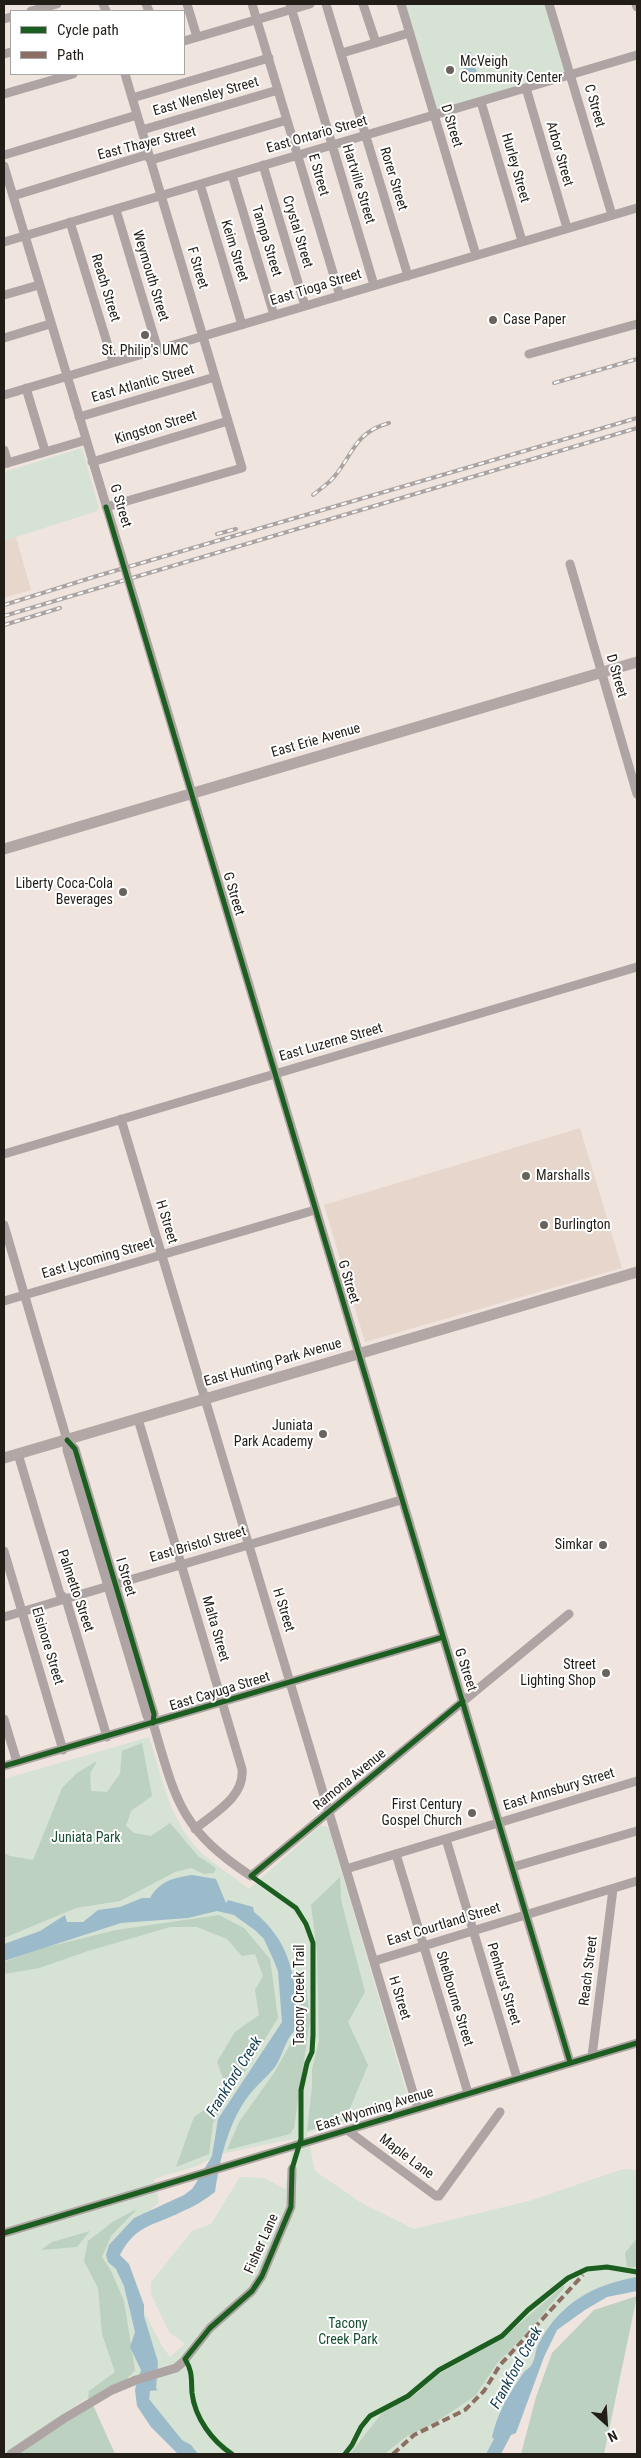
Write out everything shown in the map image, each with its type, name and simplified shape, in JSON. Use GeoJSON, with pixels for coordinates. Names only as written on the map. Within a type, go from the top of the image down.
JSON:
{"type":"FeatureCollection","features":[{"type":"Feature","properties":{"kind":"main road","name":"East Erie Avenue"},"geometry":{"type":"LineString","coordinates":[[4,849],[637,662]]}},
{"type":"Feature","properties":{"kind":"main road","name":"East Hunting Park Avenue"},"geometry":{"type":"LineString","coordinates":[[4,1458],[637,1272]]}},
{"type":"Feature","properties":{"kind":"street"},"geometry":{"type":"LineString","coordinates":[[36,10],[57,4]]}},
{"type":"Feature","properties":{"kind":"street"},"geometry":{"type":"LineString","coordinates":[[187,4],[197,37]]}},
{"type":"Feature","properties":{"kind":"street","name":"E Street"},"geometry":{"type":"LineString","coordinates":[[252,4],[340,296]]}},
{"type":"Feature","properties":{"kind":"street"},"geometry":{"type":"LineString","coordinates":[[185,41],[291,7],[310,4]]}},
{"type":"Feature","properties":{"kind":"street","name":"Rorer Street"},"geometry":{"type":"LineString","coordinates":[[326,4],[408,276]]}},
{"type":"Feature","properties":{"kind":"street"},"geometry":{"type":"LineString","coordinates":[[363,4],[376,43]]}},
{"type":"Feature","properties":{"kind":"street","name":"D Street"},"geometry":{"type":"LineString","coordinates":[[401,4],[476,255]]}},
{"type":"Feature","properties":{"kind":"street","name":"C Street"},"geometry":{"type":"LineString","coordinates":[[549,4],[612,215]]}},
{"type":"Feature","properties":{"kind":"street","name":"Hartville Street"},"geometry":{"type":"LineString","coordinates":[[291,7],[374,285]]}},
{"type":"Feature","properties":{"kind":"street"},"geometry":{"type":"LineString","coordinates":[[342,53],[410,33]]}},
{"type":"Feature","properties":{"kind":"street","name":"East Ontario Street"},"geometry":{"type":"LineString","coordinates":[[4,242],[637,55]]}},
{"type":"Feature","properties":{"kind":"street"},"geometry":{"type":"LineString","coordinates":[[132,98],[269,58]]}},
{"type":"Feature","properties":{"kind":"street"},"geometry":{"type":"LineString","coordinates":[[4,94],[70,75]]}},
{"type":"Feature","properties":{"kind":"street","name":"F Street"},"geometry":{"type":"LineString","coordinates":[[106,508],[242,468],[125,75]]}},
{"type":"Feature","properties":{"kind":"street","name":"Arbor Street"},"geometry":{"type":"LineString","coordinates":[[526,88],[567,228]]}},
{"type":"Feature","properties":{"kind":"street","name":"East Wensley Street"},"geometry":{"type":"LineString","coordinates":[[142,130],[278,90]]}},
{"type":"Feature","properties":{"kind":"street","name":"Hurley Street"},"geometry":{"type":"LineString","coordinates":[[481,102],[522,241]]}},
{"type":"Feature","properties":{"kind":"street"},"geometry":{"type":"LineString","coordinates":[[4,154],[137,115]]}},
{"type":"Feature","properties":{"kind":"street","name":"East Thayer Street"},"geometry":{"type":"LineString","coordinates":[[9,191],[146,156],[151,160],[287,120]]}},
{"type":"Feature","properties":{"kind":"street","name":"Crystal Street"},"geometry":{"type":"LineString","coordinates":[[263,165],[305,306]]}},
{"type":"Feature","properties":{"kind":"street","name":"G Street"},"geometry":{"type":"LineString","coordinates":[[4,166],[9,191],[121,555],[570,2062]]}},
{"type":"Feature","properties":{"kind":"street","name":"Tampa Street"},"geometry":{"type":"LineString","coordinates":[[232,175],[274,316]]}},
{"type":"Feature","properties":{"kind":"street","name":"Keim Street"},"geometry":{"type":"LineString","coordinates":[[200,184],[242,324]]}},
{"type":"Feature","properties":{"kind":"street","name":"East Tioga Street"},"geometry":{"type":"LineString","coordinates":[[4,395],[637,208]]}},
{"type":"Feature","properties":{"kind":"street","name":"Weymouth Street"},"geometry":{"type":"LineString","coordinates":[[116,210],[158,350]]}},
{"type":"Feature","properties":{"kind":"street","name":"Reach Street"},"geometry":{"type":"LineString","coordinates":[[70,222],[113,362]]}},
{"type":"Feature","properties":{"kind":"street"},"geometry":{"type":"LineString","coordinates":[[4,295],[38,285]]}},
{"type":"Feature","properties":{"kind":"street"},"geometry":{"type":"LineString","coordinates":[[4,338],[50,324]]}},
{"type":"Feature","properties":{"kind":"street"},"geometry":{"type":"LineString","coordinates":[[529,354],[637,324]]}},
{"type":"Feature","properties":{"kind":"street","name":"East Atlantic Street"},"geometry":{"type":"LineString","coordinates":[[79,417],[215,377]]}},
{"type":"Feature","properties":{"kind":"street"},"geometry":{"type":"LineString","coordinates":[[26,388],[45,451]]}},
{"type":"Feature","properties":{"kind":"street","name":"Kingston Street"},"geometry":{"type":"LineString","coordinates":[[92,462],[228,421]]}},
{"type":"Feature","properties":{"kind":"street"},"geometry":{"type":"LineString","coordinates":[[4,450],[6,464],[86,440]]}},
{"type":"Feature","properties":{"kind":"street","name":"D Street"},"geometry":{"type":"LineString","coordinates":[[570,564],[600,673],[637,794]]}},
{"type":"Feature","properties":{"kind":"street","name":"East Luzerne Street"},"geometry":{"type":"LineString","coordinates":[[4,1154],[637,967]]}},
{"type":"Feature","properties":{"kind":"street","name":"H Street"},"geometry":{"type":"LineString","coordinates":[[121,1119],[418,2109]]}},
{"type":"Feature","properties":{"kind":"street","name":"East Lycoming Street"},"geometry":{"type":"LineString","coordinates":[[4,1301],[315,1210]]}},
{"type":"Feature","properties":{"kind":"street","name":"I Street"},"geometry":{"type":"LineString","coordinates":[[4,1225],[67,1440],[75,1449],[112,1586],[154,1714],[153,1723],[174,1794],[194,1829],[210,1846],[251,1876]]}},
{"type":"Feature","properties":{"kind":"street","name":"Malta Street"},"geometry":{"type":"LineString","coordinates":[[138,1419],[243,1778],[237,1793],[194,1829]]}},
{"type":"Feature","properties":{"kind":"street","name":"Palmetto Street"},"geometry":{"type":"LineString","coordinates":[[18,1454],[60,1594],[66,1599],[106,1737]]}},
{"type":"Feature","properties":{"kind":"street","name":"East Bristol Street"},"geometry":{"type":"LineString","coordinates":[[4,1617],[401,1500]]}},
{"type":"Feature","properties":{"kind":"street","name":"Elsinore Street"},"geometry":{"type":"LineString","coordinates":[[4,1551],[63,1750]]}},
{"type":"Feature","properties":{"kind":"street","name":"Ramona Avenue"},"geometry":{"type":"LineString","coordinates":[[251,1876],[569,1614]]}},
{"type":"Feature","properties":{"kind":"street","name":"East Cayuga Street"},"geometry":{"type":"LineString","coordinates":[[4,1766],[442,1637]]}},
{"type":"Feature","properties":{"kind":"street"},"geometry":{"type":"LineString","coordinates":[[4,1719],[17,1762]]}},
{"type":"Feature","properties":{"kind":"street","name":"East Annsbury Street"},"geometry":{"type":"LineString","coordinates":[[346,1869],[637,1781]]}},
{"type":"Feature","properties":{"kind":"street"},"geometry":{"type":"LineString","coordinates":[[513,1867],[637,1831]]}},
{"type":"Feature","properties":{"kind":"street","name":"Penhurst Street"},"geometry":{"type":"LineString","coordinates":[[446,1840],[517,2078]]}},
{"type":"Feature","properties":{"kind":"street","name":"Shelbourne Street"},"geometry":{"type":"LineString","coordinates":[[396,1854],[468,2093]]}},
{"type":"Feature","properties":{"kind":"street","name":"East Courtland Street"},"geometry":{"type":"LineString","coordinates":[[374,1961],[637,1881]]}},
{"type":"Feature","properties":{"kind":"street","name":"Reach Street"},"geometry":{"type":"LineString","coordinates":[[592,2056],[613,1889]]}},
{"type":"Feature","properties":{"kind":"street","name":"East Wyoming Avenue"},"geometry":{"type":"LineString","coordinates":[[4,2233],[637,2043]]}},
{"type":"Feature","properties":{"kind":"street","name":"Maple Lane"},"geometry":{"type":"LineString","coordinates":[[347,2130],[436,2196],[439,2196],[500,2112]]}},
{"type":"Feature","properties":{"kind":"street","name":"Fisher Lane"},"geometry":{"type":"LineString","coordinates":[[11,2454],[92,2401],[136,2380],[169,2370],[183,2362],[210,2328],[252,2291],[262,2276],[291,2207],[292,2169]]}},
{"type":"Feature","properties":{"kind":"shaded area"},"geometry":{"type":"Polygon","coordinates":[[[16,537],[31,590],[4,598],[4,541],[16,537]]]}},
{"type":"Feature","properties":{"kind":"shaded area"},"geometry":{"type":"Polygon","coordinates":[[[580,1128],[622,1268],[365,1342],[324,1205],[580,1128]]]}},
{"type":"Feature","properties":{"kind":"green space"},"geometry":{"type":"Polygon","coordinates":[[[401,4],[549,4],[570,75],[434,116],[401,4]]]}},
{"type":"Feature","properties":{"kind":"green space"},"geometry":{"type":"Polygon","coordinates":[[[82,448],[99,508],[97,511],[4,541],[4,472],[82,448]]]}},
{"type":"Feature","properties":{"kind":"green space","name":"Tacony Creek Park"},"geometry":{"type":"Polygon","coordinates":[[[149,1737],[168,1799],[182,1829],[203,1854],[249,1889],[320,1826],[326,1826],[329,1829],[410,2104],[307,2133],[315,2171],[363,2204],[414,2229],[529,2201],[623,2169],[637,2170],[637,2282],[612,2287],[560,2320],[522,2404],[519,2421],[495,2454],[185,2454],[140,2403],[130,2375],[81,2402],[4,2454],[4,1779],[149,1737]],[[293,2139],[220,2154],[197,2166],[154,2179],[159,2203],[140,2217],[115,2257],[162,2346],[170,2357],[185,2344],[169,2332],[151,2294],[151,2282],[192,2231],[211,2224],[240,2177],[264,2178],[285,2189],[293,2139]]]}},
{"type":"Feature","properties":{"kind":"green space","name":"Juniata Park"},"geometry":{"type":"Polygon","coordinates":[[[142,1743],[152,1796],[131,1811],[126,1826],[134,1833],[151,1836],[170,1823],[198,1856],[216,1868],[214,1873],[204,1874],[191,1868],[175,1872],[120,1901],[76,1908],[4,1938],[4,1853],[10,1856],[33,1860],[62,1788],[77,1773],[97,1761],[90,1774],[91,1791],[107,1792],[120,1774],[122,1751],[142,1743]]]}},
{"type":"Feature","properties":{"kind":"green space"},"geometry":{"type":"Polygon","coordinates":[[[340,1877],[341,1900],[365,1992],[348,2022],[368,2065],[345,2120],[307,2131],[312,2070],[319,2040],[317,1950],[311,1905],[340,1877]]]}},
{"type":"Feature","properties":{"kind":"green space"},"geometry":{"type":"Polygon","coordinates":[[[219,1915],[244,1928],[270,1959],[278,2018],[213,2123],[209,2154],[176,2167],[194,2117],[218,2100],[224,2081],[217,2062],[235,2032],[259,2015],[255,1990],[263,1976],[255,1954],[242,1956],[227,1939],[197,1927],[170,1927],[88,1951],[39,1968],[4,1974],[4,1962],[39,1949],[116,1930],[219,1915]]]}},
{"type":"Feature","properties":{"kind":"green space"},"geometry":{"type":"Polygon","coordinates":[[[306,1984],[310,2020],[294,2128],[290,2134],[227,2150],[239,2122],[274,2073],[296,2034],[299,2018],[298,1987],[306,1984]]]}},
{"type":"Feature","properties":{"kind":"green space"},"geometry":{"type":"Polygon","coordinates":[[[137,2209],[111,2236],[102,2257],[111,2271],[124,2301],[135,2370],[127,2379],[88,2400],[89,2391],[115,2372],[102,2334],[98,2288],[84,2261],[88,2241],[114,2221],[137,2209]]]}},
{"type":"Feature","properties":{"kind":"green space"},"geometry":{"type":"Polygon","coordinates":[[[90,2231],[77,2247],[41,2250],[52,2242],[90,2231]]]}},
{"type":"Feature","properties":{"kind":"green space"},"geometry":{"type":"Polygon","coordinates":[[[637,2238],[637,2267],[627,2267],[625,2253],[637,2238]]]}},
{"type":"Feature","properties":{"kind":"green space"},"geometry":{"type":"Polygon","coordinates":[[[564,2285],[564,2288],[530,2330],[498,2362],[475,2396],[431,2425],[407,2436],[384,2454],[350,2454],[382,2413],[417,2393],[437,2375],[503,2338],[564,2285]]]}},
{"type":"Feature","properties":{"kind":"green space"},"geometry":{"type":"Polygon","coordinates":[[[637,2296],[604,2454],[521,2454],[536,2397],[552,2353],[594,2310],[637,2296]]]}},
{"type":"Feature","properties":{"kind":"green space"},"geometry":{"type":"Polygon","coordinates":[[[93,2405],[115,2454],[18,2454],[93,2405]]]}},
{"type":"Feature","properties":{"kind":"water"},"geometry":{"type":"Polygon","coordinates":[[[471,52],[479,80],[468,83],[460,55],[471,52]]]}},
{"type":"Feature","properties":{"kind":"water"},"geometry":{"type":"Polygon","coordinates":[[[192,1875],[216,1879],[226,1903],[228,1900],[253,1907],[254,1912],[272,1931],[285,1951],[295,1986],[296,2004],[295,2030],[275,2067],[249,2095],[230,2129],[222,2154],[215,2192],[190,2208],[139,2231],[132,2237],[120,2255],[129,2264],[144,2305],[144,2316],[158,2362],[156,2389],[159,2390],[150,2391],[149,2399],[182,2440],[191,2445],[198,2454],[178,2454],[151,2427],[137,2406],[135,2390],[141,2370],[130,2347],[135,2332],[124,2286],[116,2269],[108,2262],[106,2255],[109,2245],[134,2218],[184,2195],[196,2183],[212,2156],[218,2119],[282,2022],[278,1971],[264,1939],[256,1931],[234,1915],[217,1911],[188,1918],[121,1923],[4,1961],[4,1944],[40,1931],[65,1915],[67,1922],[83,1922],[98,1910],[120,1907],[142,1898],[150,1898],[158,1888],[168,1881],[192,1875]]]}},
{"type":"Feature","properties":{"kind":"water"},"geometry":{"type":"Polygon","coordinates":[[[637,2277],[637,2291],[607,2297],[557,2330],[544,2357],[516,2433],[511,2435],[501,2454],[486,2454],[494,2439],[492,2437],[494,2428],[505,2403],[524,2372],[531,2365],[538,2345],[557,2317],[568,2306],[592,2291],[621,2280],[637,2277]]]}},
{"type":"Feature","properties":{"kind":"railway"},"geometry":{"type":"LineString","coordinates":[[554,383],[637,359]]}},
{"type":"Feature","properties":{"kind":"railway"},"geometry":{"type":"LineString","coordinates":[[4,605],[637,418]]}},
{"type":"Feature","properties":{"kind":"railway"},"geometry":{"type":"LineString","coordinates":[[313,495],[334,477],[361,438],[377,427],[389,423]]}},
{"type":"Feature","properties":{"kind":"railway"},"geometry":{"type":"LineString","coordinates":[[4,616],[637,428]]}},
{"type":"Feature","properties":{"kind":"railway"},"geometry":{"type":"LineString","coordinates":[[217,534],[236,529]]}},
{"type":"Feature","properties":{"kind":"railway"},"geometry":{"type":"LineString","coordinates":[[4,625],[60,608]]}},
{"type":"Feature","properties":{"kind":"marked path"},"geometry":{"type":"LineString","coordinates":[[393,2454],[414,2435],[465,2410],[484,2391],[500,2365],[583,2275]]}},
{"type":"Feature","properties":{"kind":"cycle path"},"geometry":{"type":"LineString","coordinates":[[106,507],[570,2062]]}},
{"type":"Feature","properties":{"kind":"cycle path"},"geometry":{"type":"LineString","coordinates":[[67,1440],[75,1449],[154,1714],[153,1723]]}},
{"type":"Feature","properties":{"kind":"cycle path"},"geometry":{"type":"LineString","coordinates":[[4,1766],[443,1637]]}},
{"type":"Feature","properties":{"kind":"cycle path","name":"Tacony Creek Trail"},"geometry":{"type":"LineString","coordinates":[[232,2454],[211,2436],[201,2420],[194,2402],[190,2372],[185,2359],[210,2328],[252,2291],[262,2276],[291,2207],[292,2169],[301,2139],[301,2090],[307,2063],[312,2052],[313,2035],[313,1943],[306,1924],[296,1908],[251,1876],[463,1701]]}},
{"type":"Feature","properties":{"kind":"cycle path"},"geometry":{"type":"LineString","coordinates":[[4,2233],[637,2043]]}},
{"type":"Feature","properties":{"kind":"cycle path"},"geometry":{"type":"LineString","coordinates":[[345,2454],[370,2416],[408,2396],[439,2370],[502,2336],[528,2310],[568,2278],[587,2269],[607,2267],[637,2272]]}},
{"type":"Feature","properties":{"kind":"place","name":"McVeigh Community Center"},"geometry":{"type":"Point","coordinates":[450,70]}},
{"type":"Feature","properties":{"kind":"place","name":"Case Paper"},"geometry":{"type":"Point","coordinates":[493,320]}},
{"type":"Feature","properties":{"kind":"place","name":"St. Philip's UMC"},"geometry":{"type":"Point","coordinates":[145,335]}},
{"type":"Feature","properties":{"kind":"place","name":"Liberty Coca-Cola Beverages"},"geometry":{"type":"Point","coordinates":[123,892]}},
{"type":"Feature","properties":{"kind":"place","name":"Marshalls"},"geometry":{"type":"Point","coordinates":[526,1176]}},
{"type":"Feature","properties":{"kind":"place","name":"Burlington"},"geometry":{"type":"Point","coordinates":[544,1225]}},
{"type":"Feature","properties":{"kind":"place","name":"Juniata Park Academy"},"geometry":{"type":"Point","coordinates":[323,1434]}},
{"type":"Feature","properties":{"kind":"place","name":"Simkar"},"geometry":{"type":"Point","coordinates":[603,1545]}},
{"type":"Feature","properties":{"kind":"place","name":"Street Lighting Shop"},"geometry":{"type":"Point","coordinates":[606,1673]}},
{"type":"Feature","properties":{"kind":"place","name":"First Century Gospel Church"},"geometry":{"type":"Point","coordinates":[472,1813]}},
{"type":"Feature","properties":{"kind":"water label","name":"Frankford Creek"},"geometry":{"type":"Point","coordinates":[235,2077]}},
{"type":"Feature","properties":{"kind":"water label","name":"Frankford Creek"},"geometry":{"type":"Point","coordinates":[517,2368]}}]}
